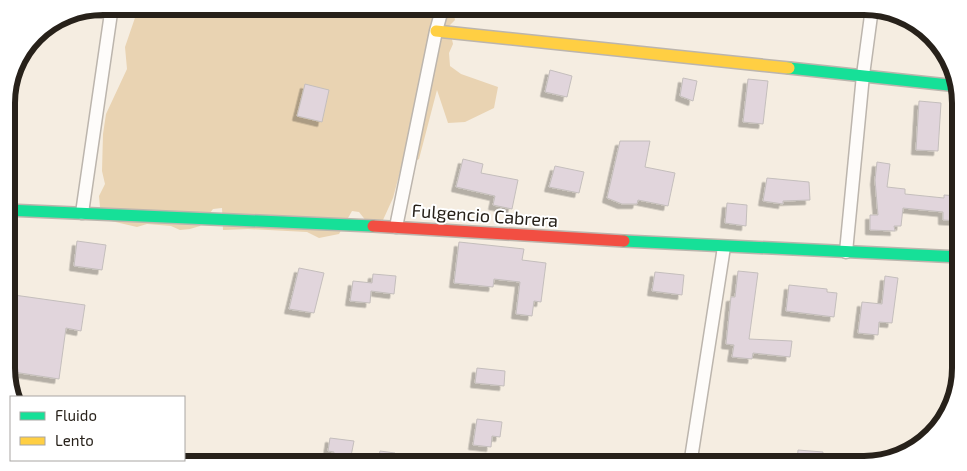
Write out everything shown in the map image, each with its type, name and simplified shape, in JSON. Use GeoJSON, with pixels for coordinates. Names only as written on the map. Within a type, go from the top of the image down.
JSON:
{"type":"FeatureCollection","features":[{"type":"Feature","properties":{"kind":"main road"},"geometry":{"type":"LineString","coordinates":[[436,31],[950,85]]}},
{"type":"Feature","properties":{"kind":"main road","name":"Fulgencio Cabrera"},"geometry":{"type":"LineString","coordinates":[[15,210],[396,227],[724,247],[952,258]]}},
{"type":"Feature","properties":{"kind":"street"},"geometry":{"type":"LineString","coordinates":[[82,213],[111,15]]}},
{"type":"Feature","properties":{"kind":"street"},"geometry":{"type":"LineString","coordinates":[[396,227],[440,15]]}},
{"type":"Feature","properties":{"kind":"street"},"geometry":{"type":"LineString","coordinates":[[846,252],[863,75],[871,16]]}},
{"type":"Feature","properties":{"kind":"street"},"geometry":{"type":"LineString","coordinates":[[691,456],[724,247]]}},
{"type":"Feature","properties":{"kind":"shaded area"},"geometry":{"type":"Polygon","coordinates":[[[136,15],[454,15],[455,20],[449,26],[453,44],[449,53],[450,66],[461,74],[498,87],[494,108],[465,122],[448,123],[437,90],[419,159],[401,168],[393,198],[383,220],[367,222],[359,212],[352,211],[339,234],[319,238],[307,232],[248,229],[223,230],[222,208],[213,209],[200,226],[190,229],[180,230],[171,226],[147,224],[137,227],[111,221],[100,207],[99,196],[105,184],[102,171],[103,134],[106,114],[127,69],[125,47],[136,15]]]}},
{"type":"Feature","properties":{"kind":"building"},"geometry":{"type":"Polygon","coordinates":[[[550,70],[572,76],[567,97],[545,92],[550,70]]]}},
{"type":"Feature","properties":{"kind":"building"},"geometry":{"type":"Polygon","coordinates":[[[683,78],[697,81],[693,101],[680,96],[683,78]]]}},
{"type":"Feature","properties":{"kind":"building"},"geometry":{"type":"Polygon","coordinates":[[[748,79],[768,81],[763,124],[743,122],[748,79]]]}},
{"type":"Feature","properties":{"kind":"building"},"geometry":{"type":"Polygon","coordinates":[[[305,84],[329,90],[322,122],[297,116],[305,84]]]}},
{"type":"Feature","properties":{"kind":"building"},"geometry":{"type":"Polygon","coordinates":[[[919,101],[941,103],[938,151],[916,150],[919,101]]]}},
{"type":"Feature","properties":{"kind":"building"},"geometry":{"type":"Polygon","coordinates":[[[620,141],[650,141],[645,167],[675,173],[668,206],[638,200],[637,204],[622,204],[607,198],[620,141]]]}},
{"type":"Feature","properties":{"kind":"building"},"geometry":{"type":"Polygon","coordinates":[[[463,159],[483,164],[481,173],[518,180],[512,209],[493,205],[495,196],[456,187],[463,159]]]}},
{"type":"Feature","properties":{"kind":"building"},"geometry":{"type":"Polygon","coordinates":[[[877,162],[890,164],[887,187],[905,189],[905,194],[944,198],[944,195],[952,196],[952,221],[943,220],[943,212],[903,208],[901,226],[894,226],[895,231],[870,230],[870,215],[878,215],[875,180],[877,162]]]}},
{"type":"Feature","properties":{"kind":"building"},"geometry":{"type":"Polygon","coordinates":[[[555,166],[584,172],[579,193],[549,187],[555,166]]]}},
{"type":"Feature","properties":{"kind":"building"},"geometry":{"type":"Polygon","coordinates":[[[767,178],[809,182],[810,200],[783,201],[783,204],[763,201],[767,178]]]}},
{"type":"Feature","properties":{"kind":"building"},"geometry":{"type":"Polygon","coordinates":[[[727,203],[747,205],[746,226],[725,223],[727,203]]]}},
{"type":"Feature","properties":{"kind":"building"},"geometry":{"type":"Polygon","coordinates":[[[77,241],[106,245],[102,270],[74,266],[77,241]]]}},
{"type":"Feature","properties":{"kind":"building"},"geometry":{"type":"Polygon","coordinates":[[[459,242],[524,249],[522,260],[546,263],[541,302],[534,301],[532,316],[516,314],[520,282],[494,279],[493,287],[454,283],[459,242]]]}},
{"type":"Feature","properties":{"kind":"building"},"geometry":{"type":"Polygon","coordinates":[[[299,268],[324,273],[314,313],[289,309],[299,268]]]}},
{"type":"Feature","properties":{"kind":"building"},"geometry":{"type":"Polygon","coordinates":[[[738,271],[758,273],[749,339],[792,341],[790,357],[753,353],[752,359],[732,357],[734,345],[726,344],[731,297],[735,297],[738,271]]]}},
{"type":"Feature","properties":{"kind":"building"},"geometry":{"type":"Polygon","coordinates":[[[655,272],[684,275],[682,295],[652,291],[655,272]]]}},
{"type":"Feature","properties":{"kind":"building"},"geometry":{"type":"Polygon","coordinates":[[[373,274],[396,276],[394,294],[371,291],[370,303],[350,301],[353,281],[372,283],[373,274]]]}},
{"type":"Feature","properties":{"kind":"building"},"geometry":{"type":"Polygon","coordinates":[[[885,276],[898,278],[892,323],[879,322],[878,335],[858,333],[862,302],[882,304],[885,276]]]}},
{"type":"Feature","properties":{"kind":"building"},"geometry":{"type":"Polygon","coordinates":[[[789,285],[827,289],[827,292],[837,293],[834,317],[786,311],[789,285]]]}},
{"type":"Feature","properties":{"kind":"building"},"geometry":{"type":"Polygon","coordinates":[[[15,295],[85,305],[81,331],[66,328],[59,379],[15,372],[15,295]]]}},
{"type":"Feature","properties":{"kind":"building"},"geometry":{"type":"Polygon","coordinates":[[[477,368],[505,371],[504,386],[475,383],[477,368]]]}},
{"type":"Feature","properties":{"kind":"building"},"geometry":{"type":"Polygon","coordinates":[[[477,419],[502,422],[500,437],[492,436],[491,447],[473,445],[477,419]]]}},
{"type":"Feature","properties":{"kind":"building"},"geometry":{"type":"Polygon","coordinates":[[[330,438],[354,441],[351,456],[333,456],[334,452],[328,451],[330,438]]]}},
{"type":"Feature","properties":{"kind":"building"},"geometry":{"type":"Polygon","coordinates":[[[798,450],[823,452],[823,456],[798,456],[798,450]]]}},
{"type":"Feature","properties":{"kind":"building"},"geometry":{"type":"Polygon","coordinates":[[[380,451],[395,453],[394,456],[379,456],[380,451]]]}},
{"type":"Feature","properties":{"kind":"traffic: fast"},"geometry":{"type":"LineString","coordinates":[[789,68],[950,85]]}},
{"type":"Feature","properties":{"kind":"traffic: fast"},"geometry":{"type":"LineString","coordinates":[[15,210],[373,226]]}},
{"type":"Feature","properties":{"kind":"traffic: fast"},"geometry":{"type":"LineString","coordinates":[[624,241],[952,257]]}},
{"type":"Feature","properties":{"kind":"traffic: slow"},"geometry":{"type":"LineString","coordinates":[[436,31],[789,68]]}},
{"type":"Feature","properties":{"kind":"traffic: jam"},"geometry":{"type":"LineString","coordinates":[[373,226],[624,241]]}}]}
